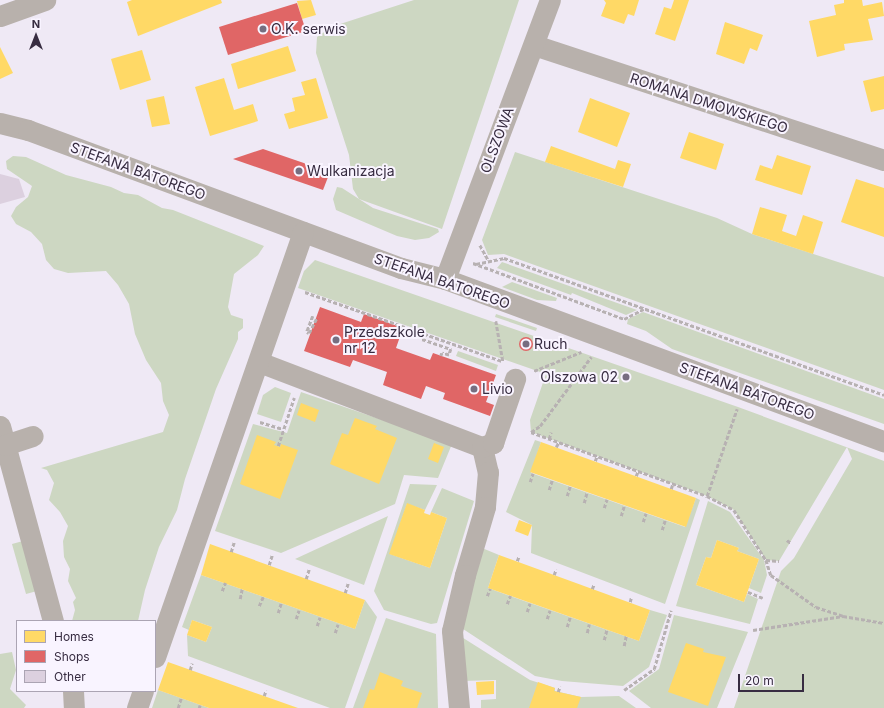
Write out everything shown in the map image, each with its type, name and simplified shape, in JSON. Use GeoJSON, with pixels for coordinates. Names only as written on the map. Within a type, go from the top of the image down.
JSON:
{"type":"FeatureCollection","features":[{"type":"Feature","properties":{"kind":"street"},"geometry":{"type":"LineString","coordinates":[[0,16],[45,0]]}},
{"type":"Feature","properties":{"kind":"street","name":"OLSZOWA"},"geometry":{"type":"LineString","coordinates":[[445,279],[550,0]]}},
{"type":"Feature","properties":{"kind":"street","name":"ROMANA DMOWSKIEGO"},"geometry":{"type":"LineString","coordinates":[[534,45],[884,160]]}},
{"type":"Feature","properties":{"kind":"street","name":"STEFANA BATOREGO"},"geometry":{"type":"LineString","coordinates":[[0,122],[28,130],[400,268],[445,279],[884,441]]}},
{"type":"Feature","properties":{"kind":"street"},"geometry":{"type":"LineString","coordinates":[[156,654],[303,232]]}},
{"type":"Feature","properties":{"kind":"street"},"geometry":{"type":"LineString","coordinates":[[258,362],[482,447],[493,443],[517,371]]}},
{"type":"Feature","properties":{"kind":"street"},"geometry":{"type":"LineString","coordinates":[[33,436],[3,435],[53,620]]}},
{"type":"Feature","properties":{"kind":"street"},"geometry":{"type":"LineString","coordinates":[[459,708],[452,631],[465,575],[485,507],[488,472],[482,447]]}},
{"type":"Feature","properties":{"kind":"street"},"geometry":{"type":"LineString","coordinates":[[137,708],[143,692]]}},
{"type":"Feature","properties":{"kind":"path"},"geometry":{"type":"LineString","coordinates":[[476,238],[489,261]]}},
{"type":"Feature","properties":{"kind":"path"},"geometry":{"type":"LineString","coordinates":[[644,309],[624,319],[475,264],[504,258],[884,395]]}},
{"type":"Feature","properties":{"kind":"path"},"geometry":{"type":"LineString","coordinates":[[303,291],[503,362],[517,371],[534,371],[548,367],[583,351]]}},
{"type":"Feature","properties":{"kind":"path"},"geometry":{"type":"LineString","coordinates":[[315,316],[309,333],[307,332],[315,316]]}},
{"type":"Feature","properties":{"kind":"path"},"geometry":{"type":"LineString","coordinates":[[496,320],[503,362]]}},
{"type":"Feature","properties":{"kind":"path"},"geometry":{"type":"LineString","coordinates":[[424,333],[422,339],[451,349],[449,355],[442,353],[441,356]]}},
{"type":"Feature","properties":{"kind":"path"},"geometry":{"type":"LineString","coordinates":[[591,357],[540,426],[531,432],[707,496],[734,510],[766,560],[770,575],[816,607],[842,616],[884,623]]}},
{"type":"Feature","properties":{"kind":"path"},"geometry":{"type":"LineString","coordinates":[[278,446],[294,396]]}},
{"type":"Feature","properties":{"kind":"path"},"geometry":{"type":"LineString","coordinates":[[707,496],[738,407]]}},
{"type":"Feature","properties":{"kind":"path"},"geometry":{"type":"LineString","coordinates":[[256,421],[283,429]]}},
{"type":"Feature","properties":{"kind":"path"},"geometry":{"type":"LineString","coordinates":[[549,439],[551,432]]}},
{"type":"Feature","properties":{"kind":"path"},"geometry":{"type":"LineString","coordinates":[[556,447],[559,442]]}},
{"type":"Feature","properties":{"kind":"path"},"geometry":{"type":"LineString","coordinates":[[595,461],[597,456]]}},
{"type":"Feature","properties":{"kind":"path"},"geometry":{"type":"LineString","coordinates":[[636,476],[638,471]]}},
{"type":"Feature","properties":{"kind":"path"},"geometry":{"type":"LineString","coordinates":[[530,482],[533,473]]}},
{"type":"Feature","properties":{"kind":"path"},"geometry":{"type":"LineString","coordinates":[[549,490],[552,480]]}},
{"type":"Feature","properties":{"kind":"path"},"geometry":{"type":"LineString","coordinates":[[671,489],[673,484]]}},
{"type":"Feature","properties":{"kind":"path"},"geometry":{"type":"LineString","coordinates":[[567,496],[570,486]]}},
{"type":"Feature","properties":{"kind":"path"},"geometry":{"type":"LineString","coordinates":[[584,503],[587,492]]}},
{"type":"Feature","properties":{"kind":"path"},"geometry":{"type":"LineString","coordinates":[[604,508],[607,499]]}},
{"type":"Feature","properties":{"kind":"path"},"geometry":{"type":"LineString","coordinates":[[621,516],[624,506]]}},
{"type":"Feature","properties":{"kind":"path"},"geometry":{"type":"LineString","coordinates":[[643,522],[646,513]]}},
{"type":"Feature","properties":{"kind":"path"},"geometry":{"type":"LineString","coordinates":[[662,530],[664,520]]}},
{"type":"Feature","properties":{"kind":"path"},"geometry":{"type":"LineString","coordinates":[[787,540],[791,543]]}},
{"type":"Feature","properties":{"kind":"path"},"geometry":{"type":"LineString","coordinates":[[231,552],[234,542]]}},
{"type":"Feature","properties":{"kind":"path"},"geometry":{"type":"LineString","coordinates":[[269,565],[272,555]]}},
{"type":"Feature","properties":{"kind":"path"},"geometry":{"type":"LineString","coordinates":[[517,561],[519,556]]}},
{"type":"Feature","properties":{"kind":"path"},"geometry":{"type":"LineString","coordinates":[[766,560],[779,561]]}},
{"type":"Feature","properties":{"kind":"path"},"geometry":{"type":"LineString","coordinates":[[306,579],[309,569]]}},
{"type":"Feature","properties":{"kind":"path"},"geometry":{"type":"LineString","coordinates":[[554,575],[556,570]]}},
{"type":"Feature","properties":{"kind":"path"},"geometry":{"type":"LineString","coordinates":[[222,591],[225,583]]}},
{"type":"Feature","properties":{"kind":"path"},"geometry":{"type":"LineString","coordinates":[[345,593],[348,583]]}},
{"type":"Feature","properties":{"kind":"path"},"geometry":{"type":"LineString","coordinates":[[592,589],[594,584]]}},
{"type":"Feature","properties":{"kind":"path"},"geometry":{"type":"LineString","coordinates":[[240,599],[242,589]]}},
{"type":"Feature","properties":{"kind":"path"},"geometry":{"type":"LineString","coordinates":[[488,596],[490,589]]}},
{"type":"Feature","properties":{"kind":"path"},"geometry":{"type":"LineString","coordinates":[[748,592],[763,598]]}},
{"type":"Feature","properties":{"kind":"path"},"geometry":{"type":"LineString","coordinates":[[507,604],[510,596]]}},
{"type":"Feature","properties":{"kind":"path"},"geometry":{"type":"LineString","coordinates":[[259,606],[263,597]]}},
{"type":"Feature","properties":{"kind":"path"},"geometry":{"type":"LineString","coordinates":[[630,602],[631,598]]}},
{"type":"Feature","properties":{"kind":"path"},"geometry":{"type":"LineString","coordinates":[[278,613],[281,603]]}},
{"type":"Feature","properties":{"kind":"path"},"geometry":{"type":"LineString","coordinates":[[527,612],[530,603]]}},
{"type":"Feature","properties":{"kind":"path"},"geometry":{"type":"LineString","coordinates":[[296,620],[299,610]]}},
{"type":"Feature","properties":{"kind":"path"},"geometry":{"type":"LineString","coordinates":[[547,619],[550,610]]}},
{"type":"Feature","properties":{"kind":"path"},"geometry":{"type":"LineString","coordinates":[[624,690],[654,669],[671,610]]}},
{"type":"Feature","properties":{"kind":"path"},"geometry":{"type":"LineString","coordinates":[[753,630],[842,616]]}},
{"type":"Feature","properties":{"kind":"path"},"geometry":{"type":"LineString","coordinates":[[317,626],[320,617]]}},
{"type":"Feature","properties":{"kind":"path"},"geometry":{"type":"LineString","coordinates":[[567,627],[570,617]]}},
{"type":"Feature","properties":{"kind":"path"},"geometry":{"type":"LineString","coordinates":[[335,633],[338,624]]}},
{"type":"Feature","properties":{"kind":"path"},"geometry":{"type":"LineString","coordinates":[[587,633],[589,624]]}},
{"type":"Feature","properties":{"kind":"path"},"geometry":{"type":"LineString","coordinates":[[604,640],[607,629]]}},
{"type":"Feature","properties":{"kind":"path"},"geometry":{"type":"LineString","coordinates":[[624,646],[626,636]]}},
{"type":"Feature","properties":{"kind":"path"},"geometry":{"type":"LineString","coordinates":[[190,670],[192,663]]}},
{"type":"Feature","properties":{"kind":"path"},"geometry":{"type":"LineString","coordinates":[[558,692],[560,686]]}},
{"type":"Feature","properties":{"kind":"path"},"geometry":{"type":"LineString","coordinates":[[264,696],[266,690]]}},
{"type":"Feature","properties":{"kind":"path"},"geometry":{"type":"LineString","coordinates":[[178,708],[181,698]]}},
{"type":"Feature","properties":{"kind":"green space"},"geometry":{"type":"Polygon","coordinates":[[[414,0],[519,0],[442,229],[359,199],[353,189],[349,155],[316,53],[317,37],[331,27],[414,0]]]}},
{"type":"Feature","properties":{"kind":"green space"},"geometry":{"type":"Polygon","coordinates":[[[515,152],[717,218],[752,234],[884,277],[884,390],[504,254],[488,255],[482,240],[515,152]]]}},
{"type":"Feature","properties":{"kind":"green space"},"geometry":{"type":"Polygon","coordinates":[[[13,156],[26,157],[66,175],[111,187],[124,193],[138,195],[162,208],[173,210],[264,246],[258,255],[234,274],[228,307],[231,315],[243,319],[243,328],[238,332],[238,339],[216,389],[185,479],[177,510],[159,547],[145,590],[138,620],[72,620],[75,610],[73,602],[76,598],[68,581],[70,569],[64,557],[63,541],[68,526],[60,512],[49,500],[54,483],[47,470],[41,468],[163,432],[169,415],[163,401],[161,383],[146,360],[135,334],[129,304],[118,285],[106,271],[68,273],[54,269],[46,260],[42,244],[31,232],[16,224],[11,216],[16,207],[28,197],[32,186],[7,169],[6,161],[13,156]]]}},
{"type":"Feature","properties":{"kind":"green space"},"geometry":{"type":"Polygon","coordinates":[[[337,187],[342,188],[373,208],[438,229],[439,232],[429,238],[415,240],[397,236],[336,210],[333,199],[337,187]]]}},
{"type":"Feature","properties":{"kind":"green space"},"geometry":{"type":"Polygon","coordinates":[[[315,260],[738,407],[847,447],[779,561],[766,560],[734,510],[707,496],[531,432],[530,420],[546,374],[298,288],[304,271],[315,260]]]}},
{"type":"Feature","properties":{"kind":"green space"},"geometry":{"type":"Polygon","coordinates":[[[502,262],[637,310],[626,315],[572,293],[571,295],[497,268],[502,262]]]}},
{"type":"Feature","properties":{"kind":"green space"},"geometry":{"type":"Polygon","coordinates":[[[512,282],[557,298],[556,301],[537,300],[502,287],[512,282]]]}},
{"type":"Feature","properties":{"kind":"green space"},"geometry":{"type":"Polygon","coordinates":[[[643,312],[884,399],[884,424],[672,349],[646,331],[627,324],[628,319],[643,312]]]}},
{"type":"Feature","properties":{"kind":"green space"},"geometry":{"type":"Polygon","coordinates":[[[496,314],[537,328],[536,331],[495,317],[496,314]]]}},
{"type":"Feature","properties":{"kind":"green space"},"geometry":{"type":"Polygon","coordinates":[[[458,351],[498,365],[496,371],[456,356],[458,351]]]}},
{"type":"Feature","properties":{"kind":"green space"},"geometry":{"type":"Polygon","coordinates":[[[275,387],[291,393],[281,422],[257,414],[263,395],[275,387]]]}},
{"type":"Feature","properties":{"kind":"green space"},"geometry":{"type":"Polygon","coordinates":[[[301,392],[452,444],[438,478],[404,475],[395,504],[281,553],[215,531],[253,424],[287,433],[301,392]]]}},
{"type":"Feature","properties":{"kind":"green space"},"geometry":{"type":"Polygon","coordinates":[[[535,440],[541,442],[531,473],[685,527],[696,498],[700,500],[665,604],[531,553],[532,525],[506,512],[535,440]]]}},
{"type":"Feature","properties":{"kind":"green space"},"geometry":{"type":"Polygon","coordinates":[[[847,447],[884,461],[884,708],[734,708],[781,571],[794,558],[852,459],[847,447]]]}},
{"type":"Feature","properties":{"kind":"green space"},"geometry":{"type":"Polygon","coordinates":[[[410,484],[437,485],[425,510],[407,504],[390,554],[430,568],[447,518],[431,512],[442,488],[474,501],[437,623],[431,624],[384,610],[374,591],[410,484]]]}},
{"type":"Feature","properties":{"kind":"green space"},"geometry":{"type":"Polygon","coordinates":[[[708,501],[730,512],[764,560],[767,575],[761,593],[749,588],[759,559],[737,551],[739,548],[717,540],[711,558],[706,557],[696,585],[744,602],[747,594],[758,599],[750,624],[676,606],[708,501]]]}},
{"type":"Feature","properties":{"kind":"green space"},"geometry":{"type":"Polygon","coordinates":[[[388,516],[364,585],[295,559],[388,516]]]}},
{"type":"Feature","properties":{"kind":"green space"},"geometry":{"type":"Polygon","coordinates":[[[23,541],[37,591],[26,594],[12,544],[23,541]]]}},
{"type":"Feature","properties":{"kind":"green space"},"geometry":{"type":"Polygon","coordinates":[[[482,548],[499,555],[488,588],[510,596],[639,641],[650,610],[667,615],[649,667],[623,686],[562,681],[535,676],[460,627],[482,548]]]}},
{"type":"Feature","properties":{"kind":"green space"},"geometry":{"type":"Polygon","coordinates":[[[201,575],[355,629],[365,600],[377,617],[345,708],[330,708],[188,656],[187,635],[206,642],[212,627],[192,620],[189,630],[182,627],[201,575]]]}},
{"type":"Feature","properties":{"kind":"green space"},"geometry":{"type":"Polygon","coordinates":[[[674,615],[748,632],[717,708],[651,708],[629,691],[659,669],[674,615]]]}},
{"type":"Feature","properties":{"kind":"green space"},"geometry":{"type":"Polygon","coordinates":[[[386,618],[436,634],[438,708],[353,708],[386,618]]]}},
{"type":"Feature","properties":{"kind":"green space"},"geometry":{"type":"Polygon","coordinates":[[[460,636],[530,680],[555,688],[555,691],[581,697],[619,696],[636,708],[481,708],[481,700],[496,699],[496,680],[462,681],[460,636]]]}},
{"type":"Feature","properties":{"kind":"green space"},"geometry":{"type":"Polygon","coordinates":[[[12,652],[16,670],[10,689],[26,705],[24,708],[0,708],[0,654],[12,652]]]}},
{"type":"Feature","properties":{"kind":"green space"},"geometry":{"type":"Polygon","coordinates":[[[158,690],[181,698],[209,708],[152,708],[158,690]]]}},
{"type":"Feature","properties":{"kind":"building: Homes"},"geometry":{"type":"Polygon","coordinates":[[[132,0],[221,0],[222,3],[138,36],[127,2],[132,0]]]}},
{"type":"Feature","properties":{"kind":"building: Homes"},"geometry":{"type":"Polygon","coordinates":[[[311,0],[316,15],[302,19],[297,1],[311,0]]]}},
{"type":"Feature","properties":{"kind":"building: Homes"},"geometry":{"type":"Polygon","coordinates":[[[604,0],[639,0],[634,16],[628,14],[624,24],[601,16],[606,3],[604,0]]]}},
{"type":"Feature","properties":{"kind":"building: Homes"},"geometry":{"type":"Polygon","coordinates":[[[674,0],[689,0],[675,41],[655,34],[664,7],[671,9],[674,0]]]}},
{"type":"Feature","properties":{"kind":"building: Homes"},"geometry":{"type":"Polygon","coordinates":[[[844,0],[862,0],[863,6],[882,2],[884,16],[868,19],[873,40],[844,44],[845,50],[817,57],[809,21],[836,15],[834,5],[844,3],[844,0]]]}},
{"type":"Feature","properties":{"kind":"building: Homes"},"geometry":{"type":"Polygon","coordinates":[[[725,22],[763,35],[757,51],[750,48],[744,64],[716,54],[725,22]]]}},
{"type":"Feature","properties":{"kind":"building: Homes"},"geometry":{"type":"Polygon","coordinates":[[[288,46],[296,71],[238,89],[231,64],[288,46]]]}},
{"type":"Feature","properties":{"kind":"building: Homes"},"geometry":{"type":"Polygon","coordinates":[[[0,47],[13,73],[0,79],[0,47]]]}},
{"type":"Feature","properties":{"kind":"building: Homes"},"geometry":{"type":"Polygon","coordinates":[[[142,50],[151,80],[120,90],[111,59],[142,50]]]}},
{"type":"Feature","properties":{"kind":"building: Homes"},"geometry":{"type":"Polygon","coordinates":[[[884,76],[884,109],[871,112],[863,81],[884,76]]]}},
{"type":"Feature","properties":{"kind":"building: Homes"},"geometry":{"type":"Polygon","coordinates":[[[224,78],[234,110],[253,104],[258,121],[210,136],[195,87],[224,78]]]}},
{"type":"Feature","properties":{"kind":"building: Homes"},"geometry":{"type":"Polygon","coordinates":[[[316,78],[328,118],[289,129],[284,114],[295,111],[292,98],[305,95],[301,82],[316,78]]]}},
{"type":"Feature","properties":{"kind":"building: Homes"},"geometry":{"type":"Polygon","coordinates":[[[164,96],[170,124],[152,127],[146,100],[164,96]]]}},
{"type":"Feature","properties":{"kind":"building: Homes"},"geometry":{"type":"Polygon","coordinates":[[[590,98],[630,113],[617,147],[578,132],[590,98]]]}},
{"type":"Feature","properties":{"kind":"building: Homes"},"geometry":{"type":"Polygon","coordinates":[[[689,132],[724,144],[716,170],[680,158],[689,132]]]}},
{"type":"Feature","properties":{"kind":"building: Homes"},"geometry":{"type":"Polygon","coordinates":[[[551,146],[615,169],[618,160],[631,164],[623,187],[545,162],[551,146]]]}},
{"type":"Feature","properties":{"kind":"building: Homes"},"geometry":{"type":"Polygon","coordinates":[[[777,155],[811,166],[802,195],[755,180],[760,165],[772,169],[777,155]]]}},
{"type":"Feature","properties":{"kind":"building: Homes"},"geometry":{"type":"Polygon","coordinates":[[[856,179],[884,188],[884,237],[841,222],[856,179]]]}},
{"type":"Feature","properties":{"kind":"building: Homes"},"geometry":{"type":"Polygon","coordinates":[[[760,207],[787,215],[782,231],[796,236],[803,215],[823,222],[813,254],[752,234],[760,207]]]}},
{"type":"Feature","properties":{"kind":"building: Homes"},"geometry":{"type":"Polygon","coordinates":[[[301,403],[319,410],[315,422],[297,415],[301,403]]]}},
{"type":"Feature","properties":{"kind":"building: Homes"},"geometry":{"type":"Polygon","coordinates":[[[355,418],[377,426],[375,429],[397,438],[379,484],[330,464],[342,433],[348,435],[355,418]]]}},
{"type":"Feature","properties":{"kind":"building: Homes"},"geometry":{"type":"Polygon","coordinates":[[[257,435],[276,442],[274,445],[280,447],[281,444],[298,450],[280,499],[240,484],[257,435]]]}},
{"type":"Feature","properties":{"kind":"building: Homes"},"geometry":{"type":"Polygon","coordinates":[[[541,442],[696,498],[686,527],[530,472],[541,442]]]}},
{"type":"Feature","properties":{"kind":"building: Homes"},"geometry":{"type":"Polygon","coordinates":[[[434,443],[444,447],[438,463],[428,459],[434,443]]]}},
{"type":"Feature","properties":{"kind":"building: Homes"},"geometry":{"type":"Polygon","coordinates":[[[407,503],[425,510],[424,513],[430,515],[431,512],[447,518],[430,568],[389,554],[407,503]]]}},
{"type":"Feature","properties":{"kind":"building: Homes"},"geometry":{"type":"Polygon","coordinates":[[[519,520],[532,525],[528,536],[515,531],[519,520]]]}},
{"type":"Feature","properties":{"kind":"building: Homes"},"geometry":{"type":"Polygon","coordinates":[[[717,540],[739,548],[737,551],[759,559],[744,602],[696,585],[706,557],[711,558],[717,540]]]}},
{"type":"Feature","properties":{"kind":"building: Homes"},"geometry":{"type":"Polygon","coordinates":[[[210,544],[365,600],[355,629],[201,575],[210,544]]]}},
{"type":"Feature","properties":{"kind":"building: Homes"},"geometry":{"type":"Polygon","coordinates":[[[499,555],[650,610],[639,641],[488,588],[499,555]]]}},
{"type":"Feature","properties":{"kind":"building: Homes"},"geometry":{"type":"Polygon","coordinates":[[[192,620],[212,627],[206,642],[187,635],[192,620]]]}},
{"type":"Feature","properties":{"kind":"building: Homes"},"geometry":{"type":"Polygon","coordinates":[[[686,643],[704,649],[703,652],[726,657],[708,706],[668,692],[686,643]]]}},
{"type":"Feature","properties":{"kind":"building: Homes"},"geometry":{"type":"Polygon","coordinates":[[[168,662],[298,708],[209,708],[158,690],[168,662]]]}},
{"type":"Feature","properties":{"kind":"building: Homes"},"geometry":{"type":"Polygon","coordinates":[[[380,672],[403,681],[401,686],[422,693],[417,708],[363,708],[370,689],[374,690],[380,672]]]}},
{"type":"Feature","properties":{"kind":"building: Homes"},"geometry":{"type":"Polygon","coordinates":[[[494,681],[494,694],[477,695],[476,682],[494,681]]]}},
{"type":"Feature","properties":{"kind":"building: Homes"},"geometry":{"type":"Polygon","coordinates":[[[538,682],[555,688],[554,691],[581,697],[577,708],[529,708],[538,682]]]}},
{"type":"Feature","properties":{"kind":"building: Shops","name":"O.K. serwis"},"geometry":{"type":"Polygon","coordinates":[[[297,3],[306,31],[228,55],[219,27],[297,3]]]}},
{"type":"Feature","properties":{"kind":"building: Shops"},"geometry":{"type":"Polygon","coordinates":[[[263,149],[330,172],[323,190],[233,159],[263,149]]]}},
{"type":"Feature","properties":{"kind":"building: Shops"},"geometry":{"type":"Polygon","coordinates":[[[320,307],[361,322],[364,314],[403,328],[396,348],[430,360],[433,353],[496,375],[486,402],[494,405],[490,416],[443,399],[445,393],[426,386],[421,399],[383,385],[387,372],[353,360],[350,367],[304,351],[320,307]]]}},
{"type":"Feature","properties":{"kind":"building: Shops","name":"Ruch"},"geometry":{"type":"Polygon","coordinates":[[[523,337],[529,337],[533,341],[533,347],[529,351],[523,351],[519,347],[519,341],[523,337]]]}},
{"type":"Feature","properties":{"kind":"building: Other"},"geometry":{"type":"Polygon","coordinates":[[[0,174],[19,179],[25,197],[0,204],[0,174]]]}},
{"type":"Feature","properties":{"kind":"place","name":"O.K. serwis"},"geometry":{"type":"Point","coordinates":[263,29]}},
{"type":"Feature","properties":{"kind":"place","name":"Wulkanizacja"},"geometry":{"type":"Point","coordinates":[299,171]}},
{"type":"Feature","properties":{"kind":"place","name":"Przedszkole nr 12"},"geometry":{"type":"Point","coordinates":[336,340]}},
{"type":"Feature","properties":{"kind":"place","name":"Ruch"},"geometry":{"type":"Point","coordinates":[526,344]}},
{"type":"Feature","properties":{"kind":"place","name":"Olszowa 02"},"geometry":{"type":"Point","coordinates":[626,377]}},
{"type":"Feature","properties":{"kind":"place","name":"Livio"},"geometry":{"type":"Point","coordinates":[474,389]}}]}
